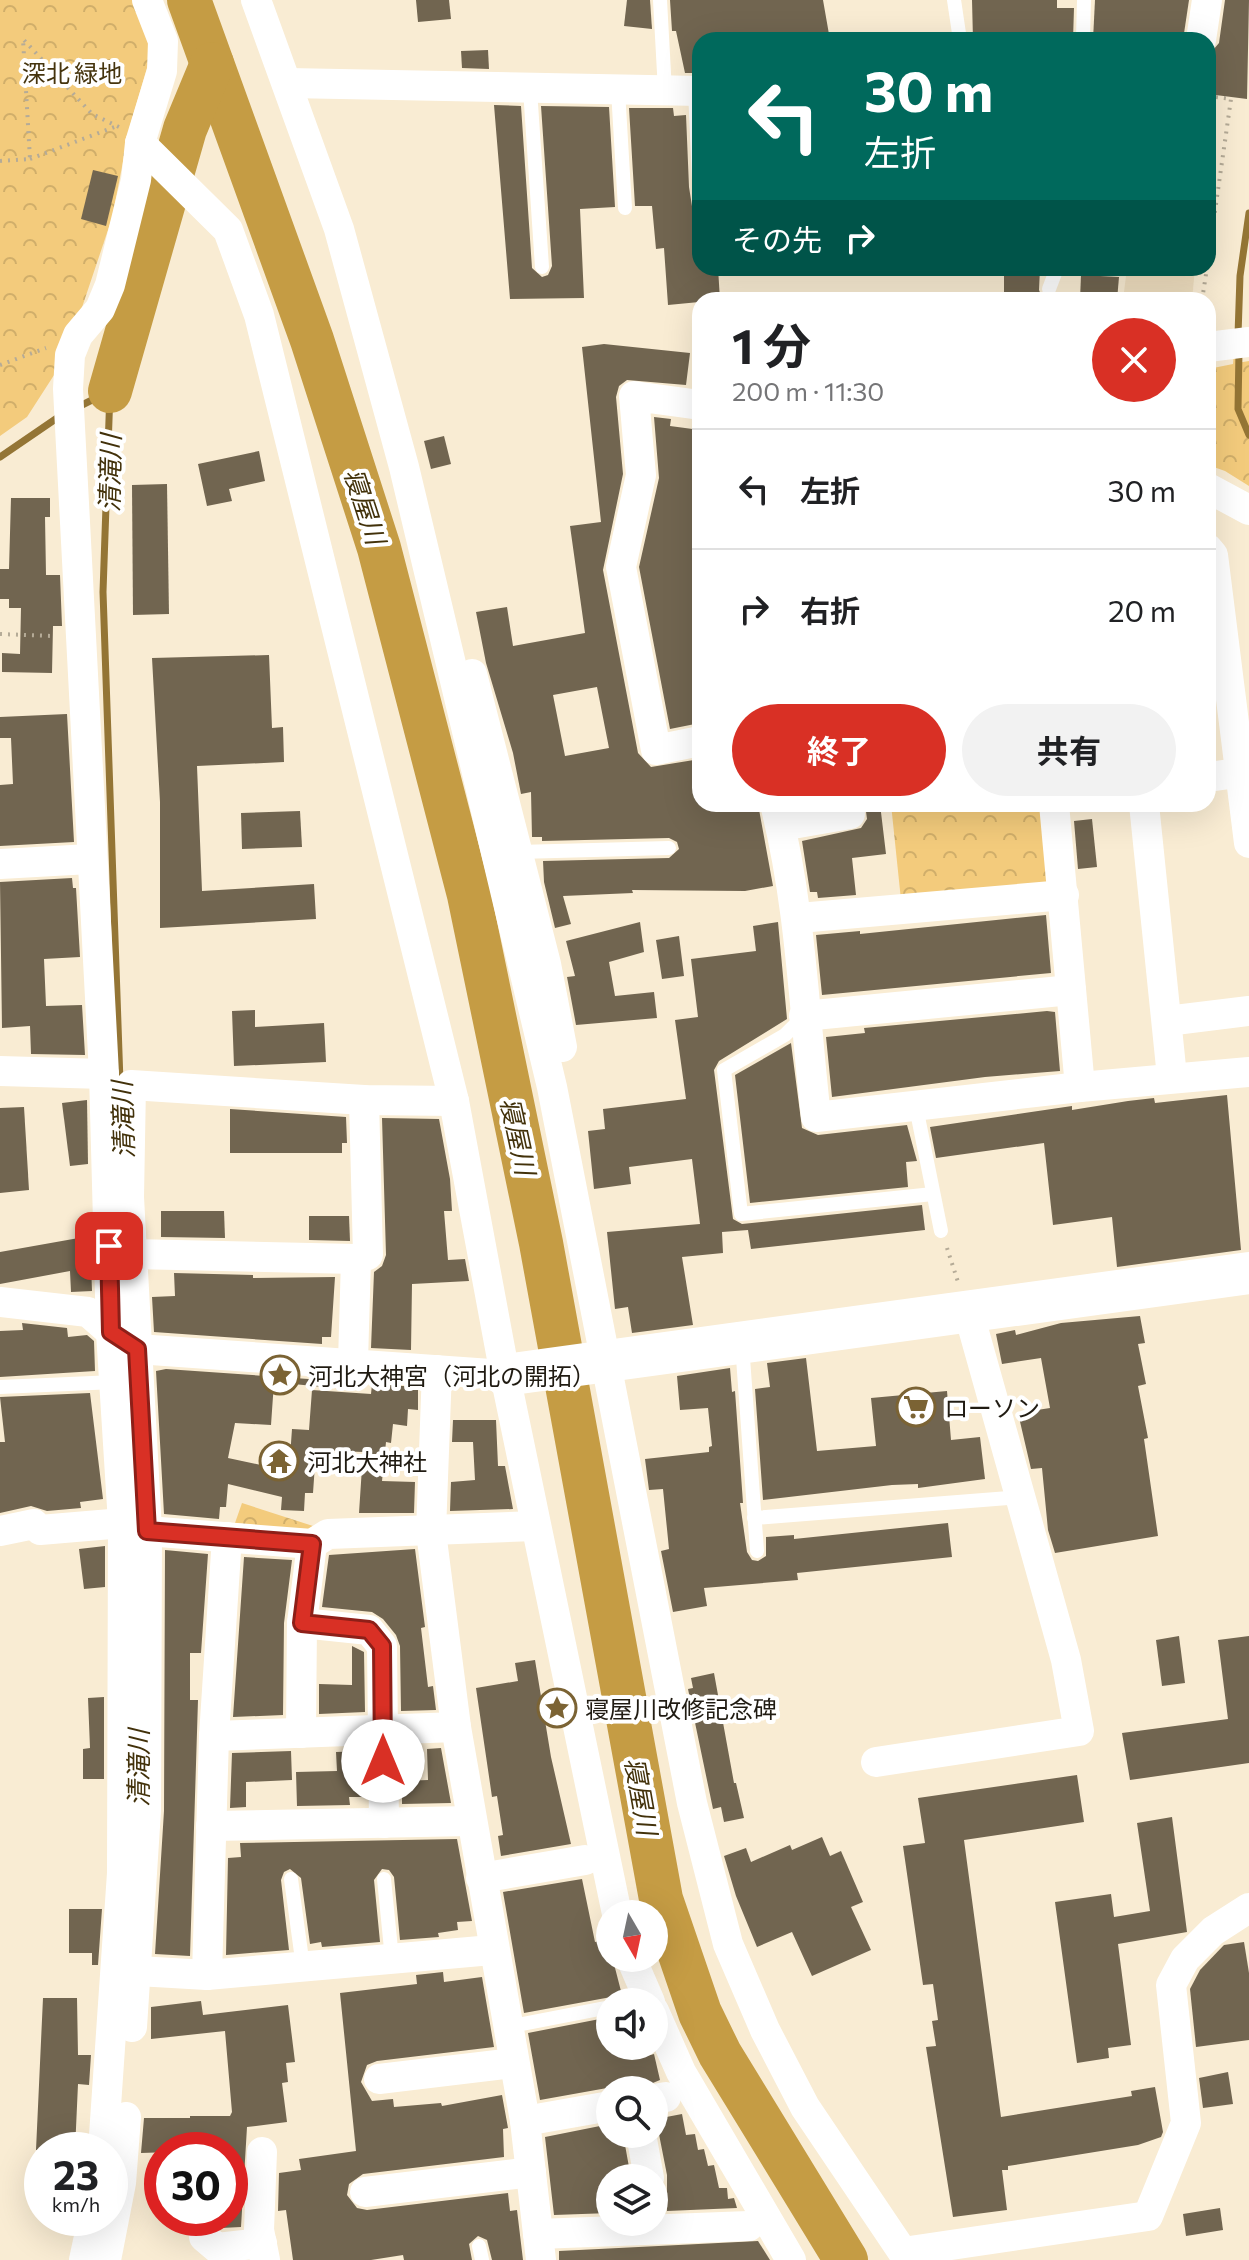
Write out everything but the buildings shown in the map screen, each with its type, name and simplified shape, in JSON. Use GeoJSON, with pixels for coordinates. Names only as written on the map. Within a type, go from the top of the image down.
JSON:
{"type":"FeatureCollection","features":[{"type":"Feature","properties":{"kind":"street"},"geometry":{"type":"LineString","coordinates":[[135,1527],[111,1332],[104,1074],[90,859],[68,389],[70,355],[78,335],[100,309],[110,285],[136,180],[128,134],[162,71],[163,41],[147,0]]}},
{"type":"Feature","properties":{"kind":"street"},"geometry":{"type":"LineString","coordinates":[[256,0],[339,229],[413,507],[565,1153],[602,1361],[686,1772],[728,1944],[765,2030],[805,2107],[905,2256],[1148,2216],[1186,2123],[1171,1985],[1194,1950],[1213,1931],[1248,1917]]}},
{"type":"Feature","properties":{"kind":"street"},"geometry":{"type":"LineString","coordinates":[[1202,32],[1207,0]]}},
{"type":"Feature","properties":{"kind":"street"},"geometry":{"type":"LineString","coordinates":[[288,83],[692,91]]}},
{"type":"Feature","properties":{"kind":"street"},"geometry":{"type":"LineString","coordinates":[[128,134],[228,230],[259,315],[454,1101],[510,1374],[535,1526],[614,1900]]}},
{"type":"Feature","properties":{"kind":"street"},"geometry":{"type":"LineString","coordinates":[[1216,346],[1249,342]]}},
{"type":"Feature","properties":{"kind":"street"},"geometry":{"type":"LineString","coordinates":[[692,404],[634,396],[641,475],[621,567],[656,750],[692,743]]}},
{"type":"Feature","properties":{"kind":"street"},"geometry":{"type":"LineString","coordinates":[[1216,492],[1249,510]]}},
{"type":"Feature","properties":{"kind":"street"},"geometry":{"type":"LineString","coordinates":[[413,507],[437,551],[546,964],[574,1108],[575,1141],[565,1153]]}},
{"type":"Feature","properties":{"kind":"street"},"geometry":{"type":"LineString","coordinates":[[1216,621],[1223,775],[1249,843]]}},
{"type":"Feature","properties":{"kind":"street"},"geometry":{"type":"LineString","coordinates":[[1055,812],[1080,1087]]}},
{"type":"Feature","properties":{"kind":"street"},"geometry":{"type":"LineString","coordinates":[[1145,812],[1172,1077]]}},
{"type":"Feature","properties":{"kind":"street"},"geometry":{"type":"LineString","coordinates":[[850,814],[778,815],[799,918],[804,1016],[816,1117],[1172,1077],[1249,1072]]}},
{"type":"Feature","properties":{"kind":"street"},"geometry":{"type":"LineString","coordinates":[[0,864],[90,859]]}},
{"type":"Feature","properties":{"kind":"street"},"geometry":{"type":"LineString","coordinates":[[799,918],[1064,895]]}},
{"type":"Feature","properties":{"kind":"street"},"geometry":{"type":"LineString","coordinates":[[804,1016],[1071,990]]}},
{"type":"Feature","properties":{"kind":"street"},"geometry":{"type":"LineString","coordinates":[[1167,1021],[1249,1011]]}},
{"type":"Feature","properties":{"kind":"street"},"geometry":{"type":"LineString","coordinates":[[0,1071],[104,1074]]}},
{"type":"Feature","properties":{"kind":"street"},"geometry":{"type":"LineString","coordinates":[[106,2260],[121,2183],[122,2042],[127,1971],[122,1873],[135,1527],[137,1349],[129,1197],[131,1085],[364,1100],[454,1101]]}},
{"type":"Feature","properties":{"kind":"street"},"geometry":{"type":"LineString","coordinates":[[132,1254],[356,1259],[368,1255],[364,1100]]}},
{"type":"Feature","properties":{"kind":"street"},"geometry":{"type":"LineString","coordinates":[[353,1362],[356,1259]]}},
{"type":"Feature","properties":{"kind":"street"},"geometry":{"type":"LineString","coordinates":[[0,1302],[88,1312],[137,1349],[510,1374],[969,1314],[1249,1273]]}},
{"type":"Feature","properties":{"kind":"street"},"geometry":{"type":"LineString","coordinates":[[876,1762],[1079,1731],[1066,1660],[969,1314]]}},
{"type":"Feature","properties":{"kind":"street"},"geometry":{"type":"LineString","coordinates":[[437,1370],[431,1532],[456,1727],[492,1950],[525,2121],[540,2247],[596,2233]]}},
{"type":"Feature","properties":{"kind":"street"},"geometry":{"type":"LineString","coordinates":[[0,1531],[34,1524],[40,1530],[135,1527],[312,1544],[328,1534],[535,1526]]}},
{"type":"Feature","properties":{"kind":"street"},"geometry":{"type":"LineString","coordinates":[[207,1975],[214,1736],[227,1537]]}},
{"type":"Feature","properties":{"kind":"street"},"geometry":{"type":"LineString","coordinates":[[301,1733],[302,1623],[312,1544]]}},
{"type":"Feature","properties":{"kind":"street"},"geometry":{"type":"LineString","coordinates":[[302,1623],[369,1630],[382,1646],[384,1823]]}},
{"type":"Feature","properties":{"kind":"street"},"geometry":{"type":"LineString","coordinates":[[572,1704],[561,1745],[585,1860],[610,1900]]}},
{"type":"Feature","properties":{"kind":"street"},"geometry":{"type":"LineString","coordinates":[[214,1736],[456,1727]]}},
{"type":"Feature","properties":{"kind":"street"},"geometry":{"type":"LineString","coordinates":[[211,1826],[472,1821]]}},
{"type":"Feature","properties":{"kind":"street"},"geometry":{"type":"LineString","coordinates":[[481,1878],[585,1860]]}},
{"type":"Feature","properties":{"kind":"street"},"geometry":{"type":"LineString","coordinates":[[127,1971],[207,1975],[492,1950]]}},
{"type":"Feature","properties":{"kind":"street"},"geometry":{"type":"LineString","coordinates":[[106,2132],[122,2042]]}},
{"type":"Feature","properties":{"kind":"street"},"geometry":{"type":"LineString","coordinates":[[668,2043],[681,2072],[791,2260]]}},
{"type":"Feature","properties":{"kind":"street"},"geometry":{"type":"LineString","coordinates":[[379,2079],[514,2063]]}},
{"type":"Feature","properties":{"kind":"street"},"geometry":{"type":"LineString","coordinates":[[525,2121],[596,2108]]}},
{"type":"Feature","properties":{"kind":"street"},"geometry":{"type":"LineString","coordinates":[[204,2236],[217,2248],[264,2252],[262,2152]]}},
{"type":"Feature","properties":{"kind":"street"},"geometry":{"type":"LineString","coordinates":[[365,2192],[531,2172]]}},
{"type":"Feature","properties":{"kind":"street"},"geometry":{"type":"LineString","coordinates":[[668,2219],[749,2226]]}},
{"type":"Feature","properties":{"kind":"street"},"geometry":{"type":"LineString","coordinates":[[84,2260],[89,2236]]}},
{"type":"Feature","properties":{"kind":"lane"},"geometry":{"type":"LineString","coordinates":[[660,0],[665,91]]}},
{"type":"Feature","properties":{"kind":"lane"},"geometry":{"type":"LineString","coordinates":[[954,0],[959,32]]}},
{"type":"Feature","properties":{"kind":"lane"},"geometry":{"type":"LineString","coordinates":[[1083,32],[1084,0]]}},
{"type":"Feature","properties":{"kind":"lane"},"geometry":{"type":"LineString","coordinates":[[530,89],[542,267]]}},
{"type":"Feature","properties":{"kind":"lane"},"geometry":{"type":"LineString","coordinates":[[618,90],[625,208]]}},
{"type":"Feature","properties":{"kind":"lane"},"geometry":{"type":"LineString","coordinates":[[1049,289],[1054,276]]}},
{"type":"Feature","properties":{"kind":"lane"},"geometry":{"type":"LineString","coordinates":[[518,852],[669,848]]}},
{"type":"Feature","properties":{"kind":"lane"},"geometry":{"type":"LineString","coordinates":[[804,1016],[785,1035],[724,1070],[741,1214],[933,1194]]}},
{"type":"Feature","properties":{"kind":"lane"},"geometry":{"type":"LineString","coordinates":[[916,1107],[941,1231]]}},
{"type":"Feature","properties":{"kind":"lane"},"geometry":{"type":"LineString","coordinates":[[742,1343],[757,1551]]}},
{"type":"Feature","properties":{"kind":"lane"},"geometry":{"type":"LineString","coordinates":[[0,1387],[115,1382]]}},
{"type":"Feature","properties":{"kind":"lane"},"geometry":{"type":"LineString","coordinates":[[754,1518],[1020,1497]]}},
{"type":"Feature","properties":{"kind":"lane"},"geometry":{"type":"LineString","coordinates":[[291,1879],[303,1967]]}},
{"type":"Feature","properties":{"kind":"lane"},"geometry":{"type":"LineString","coordinates":[[384,1879],[392,1959]]}},
{"type":"Feature","properties":{"kind":"lane"},"geometry":{"type":"LineString","coordinates":[[507,2027],[596,2010]]}},
{"type":"Feature","properties":{"kind":"path"},"geometry":{"type":"LineString","coordinates":[[30,159],[23,39],[92,114],[128,134]]}},
{"type":"Feature","properties":{"kind":"path"},"geometry":{"type":"LineString","coordinates":[[1216,97],[1231,99],[1216,204]]}},
{"type":"Feature","properties":{"kind":"path"},"geometry":{"type":"LineString","coordinates":[[0,161],[30,159],[128,134]]}},
{"type":"Feature","properties":{"kind":"path"},"geometry":{"type":"LineString","coordinates":[[0,365],[78,335]]}},
{"type":"Feature","properties":{"kind":"path"},"geometry":{"type":"LineString","coordinates":[[0,634],[80,638]]}},
{"type":"Feature","properties":{"kind":"path"},"geometry":{"type":"LineString","coordinates":[[941,1231],[969,1314]]}},
{"type":"Feature","properties":{"kind":"shaded area"},"geometry":{"type":"Polygon","coordinates":[[[1126,276],[1194,276],[1193,292],[1124,292],[1126,276]]]}},
{"type":"Feature","properties":{"kind":"green space","name":"深北 緑地"},"geometry":{"type":"Polygon","coordinates":[[[0,0],[137,0],[151,54],[130,126],[112,218],[65,358],[27,417],[0,436],[0,0]]]}},
{"type":"Feature","properties":{"kind":"green space"},"geometry":{"type":"Polygon","coordinates":[[[1240,285],[1237,363],[1249,361],[1249,486],[1216,468],[1216,367],[1233,364],[1240,285]]]}},
{"type":"Feature","properties":{"kind":"green space"},"geometry":{"type":"Polygon","coordinates":[[[892,812],[1043,812],[1050,877],[1046,883],[901,900],[892,812]]]}},
{"type":"Feature","properties":{"kind":"green space"},"geometry":{"type":"Polygon","coordinates":[[[242,1503],[313,1526],[308,1531],[235,1523],[242,1503]]]}},
{"type":"Feature","properties":{"kind":"waterway","name":"寝屋川"},"geometry":{"type":"LineString","coordinates":[[189,0],[312,340],[379,548],[469,895],[541,1243],[661,1899],[700,2013],[720,2054],[846,2260]]}},
{"type":"Feature","properties":{"kind":"waterway","name":"清滝川"},"geometry":{"type":"LineString","coordinates":[[110,391],[185,129],[212,64]]}},
{"type":"Feature","properties":{"kind":"waterway"},"geometry":{"type":"LineString","coordinates":[[1238,335],[1240,276],[1249,213]]}},
{"type":"Feature","properties":{"kind":"waterway"},"geometry":{"type":"LineString","coordinates":[[1239,351],[1238,409],[1249,435]]}},
{"type":"Feature","properties":{"kind":"waterway","name":"清滝川"},"geometry":{"type":"LineString","coordinates":[[78,407],[110,391],[103,592],[120,1082]]}},
{"type":"Feature","properties":{"kind":"waterway"},"geometry":{"type":"LineString","coordinates":[[0,457],[60,416]]}},
{"type":"Feature","properties":{"kind":"place","name":"河北大神宮（河北の開拓）"},"geometry":{"type":"Point","coordinates":[280,1375]}},
{"type":"Feature","properties":{"kind":"place","name":"ローソン"},"geometry":{"type":"Point","coordinates":[916,1407]}},
{"type":"Feature","properties":{"kind":"place","name":"河北大神社"},"geometry":{"type":"Point","coordinates":[279,1461]}},
{"type":"Feature","properties":{"kind":"place","name":"寝屋川改修記念碑"},"geometry":{"type":"Point","coordinates":[557,1708]}},
{"type":"Feature","properties":{"kind":"route"},"geometry":{"type":"LineString","coordinates":[[109,1246],[111,1332],[137,1349],[147,1531],[312,1544],[302,1623],[369,1630],[382,1646],[383,1761]]}}]}
